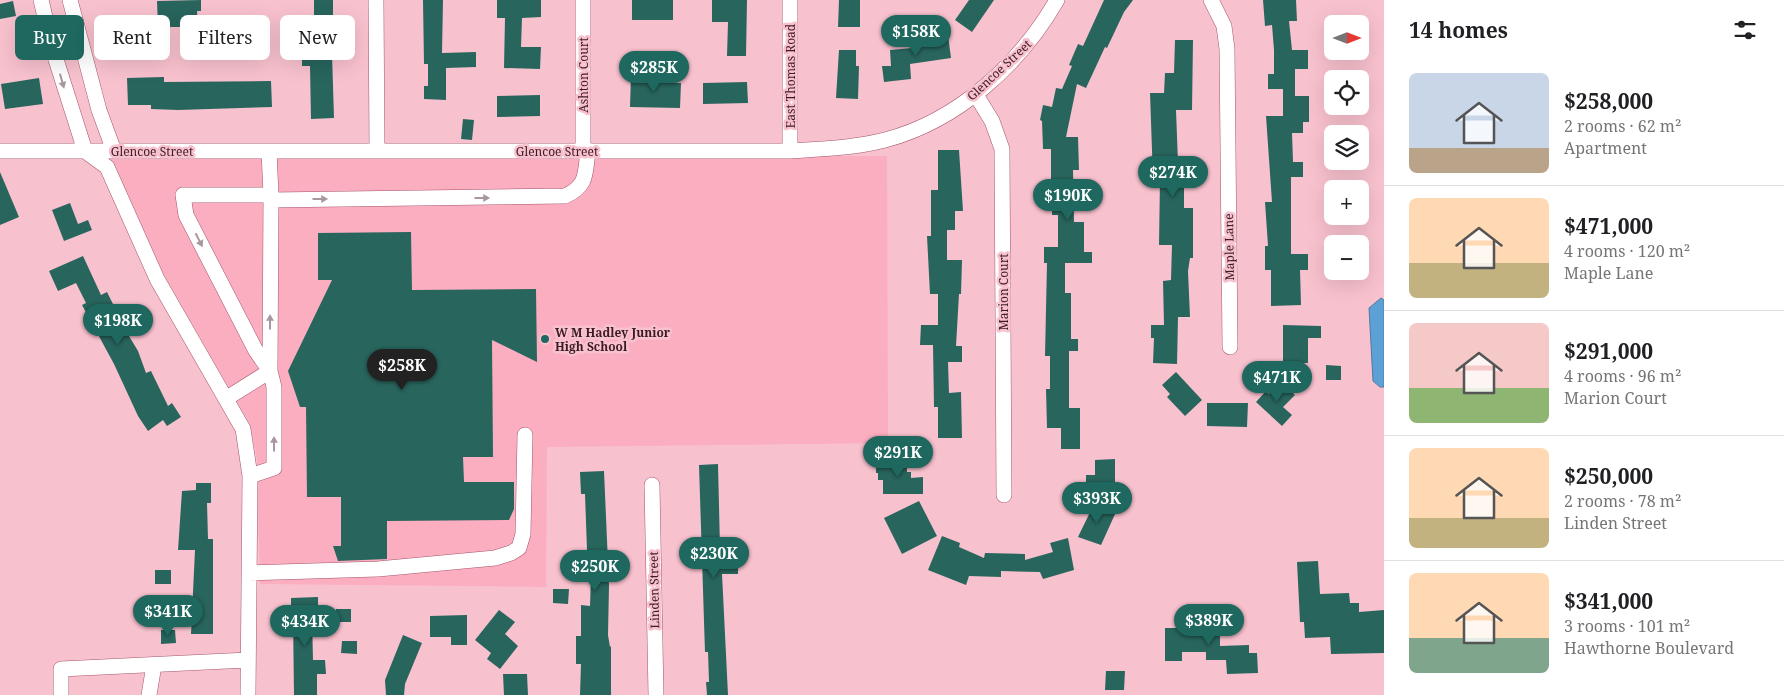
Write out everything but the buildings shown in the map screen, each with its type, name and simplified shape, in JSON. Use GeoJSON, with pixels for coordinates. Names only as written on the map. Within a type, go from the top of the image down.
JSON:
{"type":"FeatureCollection","features":[{"type":"Feature","properties":{"kind":"street"},"geometry":{"type":"LineString","coordinates":[[41,0],[52,47],[86,151],[107,167],[157,279],[189,338],[227,398],[243,429],[250,476],[248,695]]}},
{"type":"Feature","properties":{"kind":"street"},"geometry":{"type":"LineString","coordinates":[[70,0],[99,110],[114,151]]}},
{"type":"Feature","properties":{"kind":"street"},"geometry":{"type":"LineString","coordinates":[[376,0],[377,151]]}},
{"type":"Feature","properties":{"kind":"street","name":"Ashton Court"},"geometry":{"type":"LineString","coordinates":[[270,371],[256,351],[186,215],[183,194],[271,197],[565,196],[577,191],[585,179],[586,150],[583,0]]}},
{"type":"Feature","properties":{"kind":"street","name":"East Thomas Road"},"geometry":{"type":"LineString","coordinates":[[790,0],[790,151]]}},
{"type":"Feature","properties":{"kind":"street","name":"Glencoe Street"},"geometry":{"type":"LineString","coordinates":[[0,151],[790,151],[840,148],[886,140],[935,120],[976,95],[1032,40],[1057,0]]}},
{"type":"Feature","properties":{"kind":"street","name":"Maple Lane"},"geometry":{"type":"LineString","coordinates":[[1211,0],[1224,26],[1227,49],[1230,347]]}},
{"type":"Feature","properties":{"kind":"street","name":"Marion Court"},"geometry":{"type":"LineString","coordinates":[[976,95],[992,121],[1002,149],[1004,495]]}},
{"type":"Feature","properties":{"kind":"street"},"geometry":{"type":"LineString","coordinates":[[250,476],[274,468],[274,387],[270,371],[271,197],[268,151]]}},
{"type":"Feature","properties":{"kind":"street"},"geometry":{"type":"LineString","coordinates":[[227,398],[270,371]]}},
{"type":"Feature","properties":{"kind":"street"},"geometry":{"type":"LineString","coordinates":[[249,573],[378,569],[495,558],[511,553],[519,548],[523,534],[525,435]]}},
{"type":"Feature","properties":{"kind":"street","name":"Linden Street"},"geometry":{"type":"LineString","coordinates":[[652,485],[656,695]]}},
{"type":"Feature","properties":{"kind":"street"},"geometry":{"type":"LineString","coordinates":[[60,695],[61,669],[248,660]]}},
{"type":"Feature","properties":{"kind":"street"},"geometry":{"type":"LineString","coordinates":[[149,695],[154,665]]}},
{"type":"Feature","properties":{"kind":"shaded area","name":"W M Hadley Junior High School"},"geometry":{"type":"Polygon","coordinates":[[[887,156],[888,443],[547,447],[546,587],[260,584],[257,460],[250,424],[142,236],[110,158],[887,156]]]}},
{"type":"Feature","properties":{"kind":"water"},"geometry":{"type":"Polygon","coordinates":[[[1381,298],[1384,300],[1384,387],[1380,387],[1373,381],[1369,308],[1381,298]]]}},
{"type":"Feature","properties":{"kind":"place","name":"W M Hadley Junior High School"},"geometry":{"type":"Point","coordinates":[545,339]}}]}
